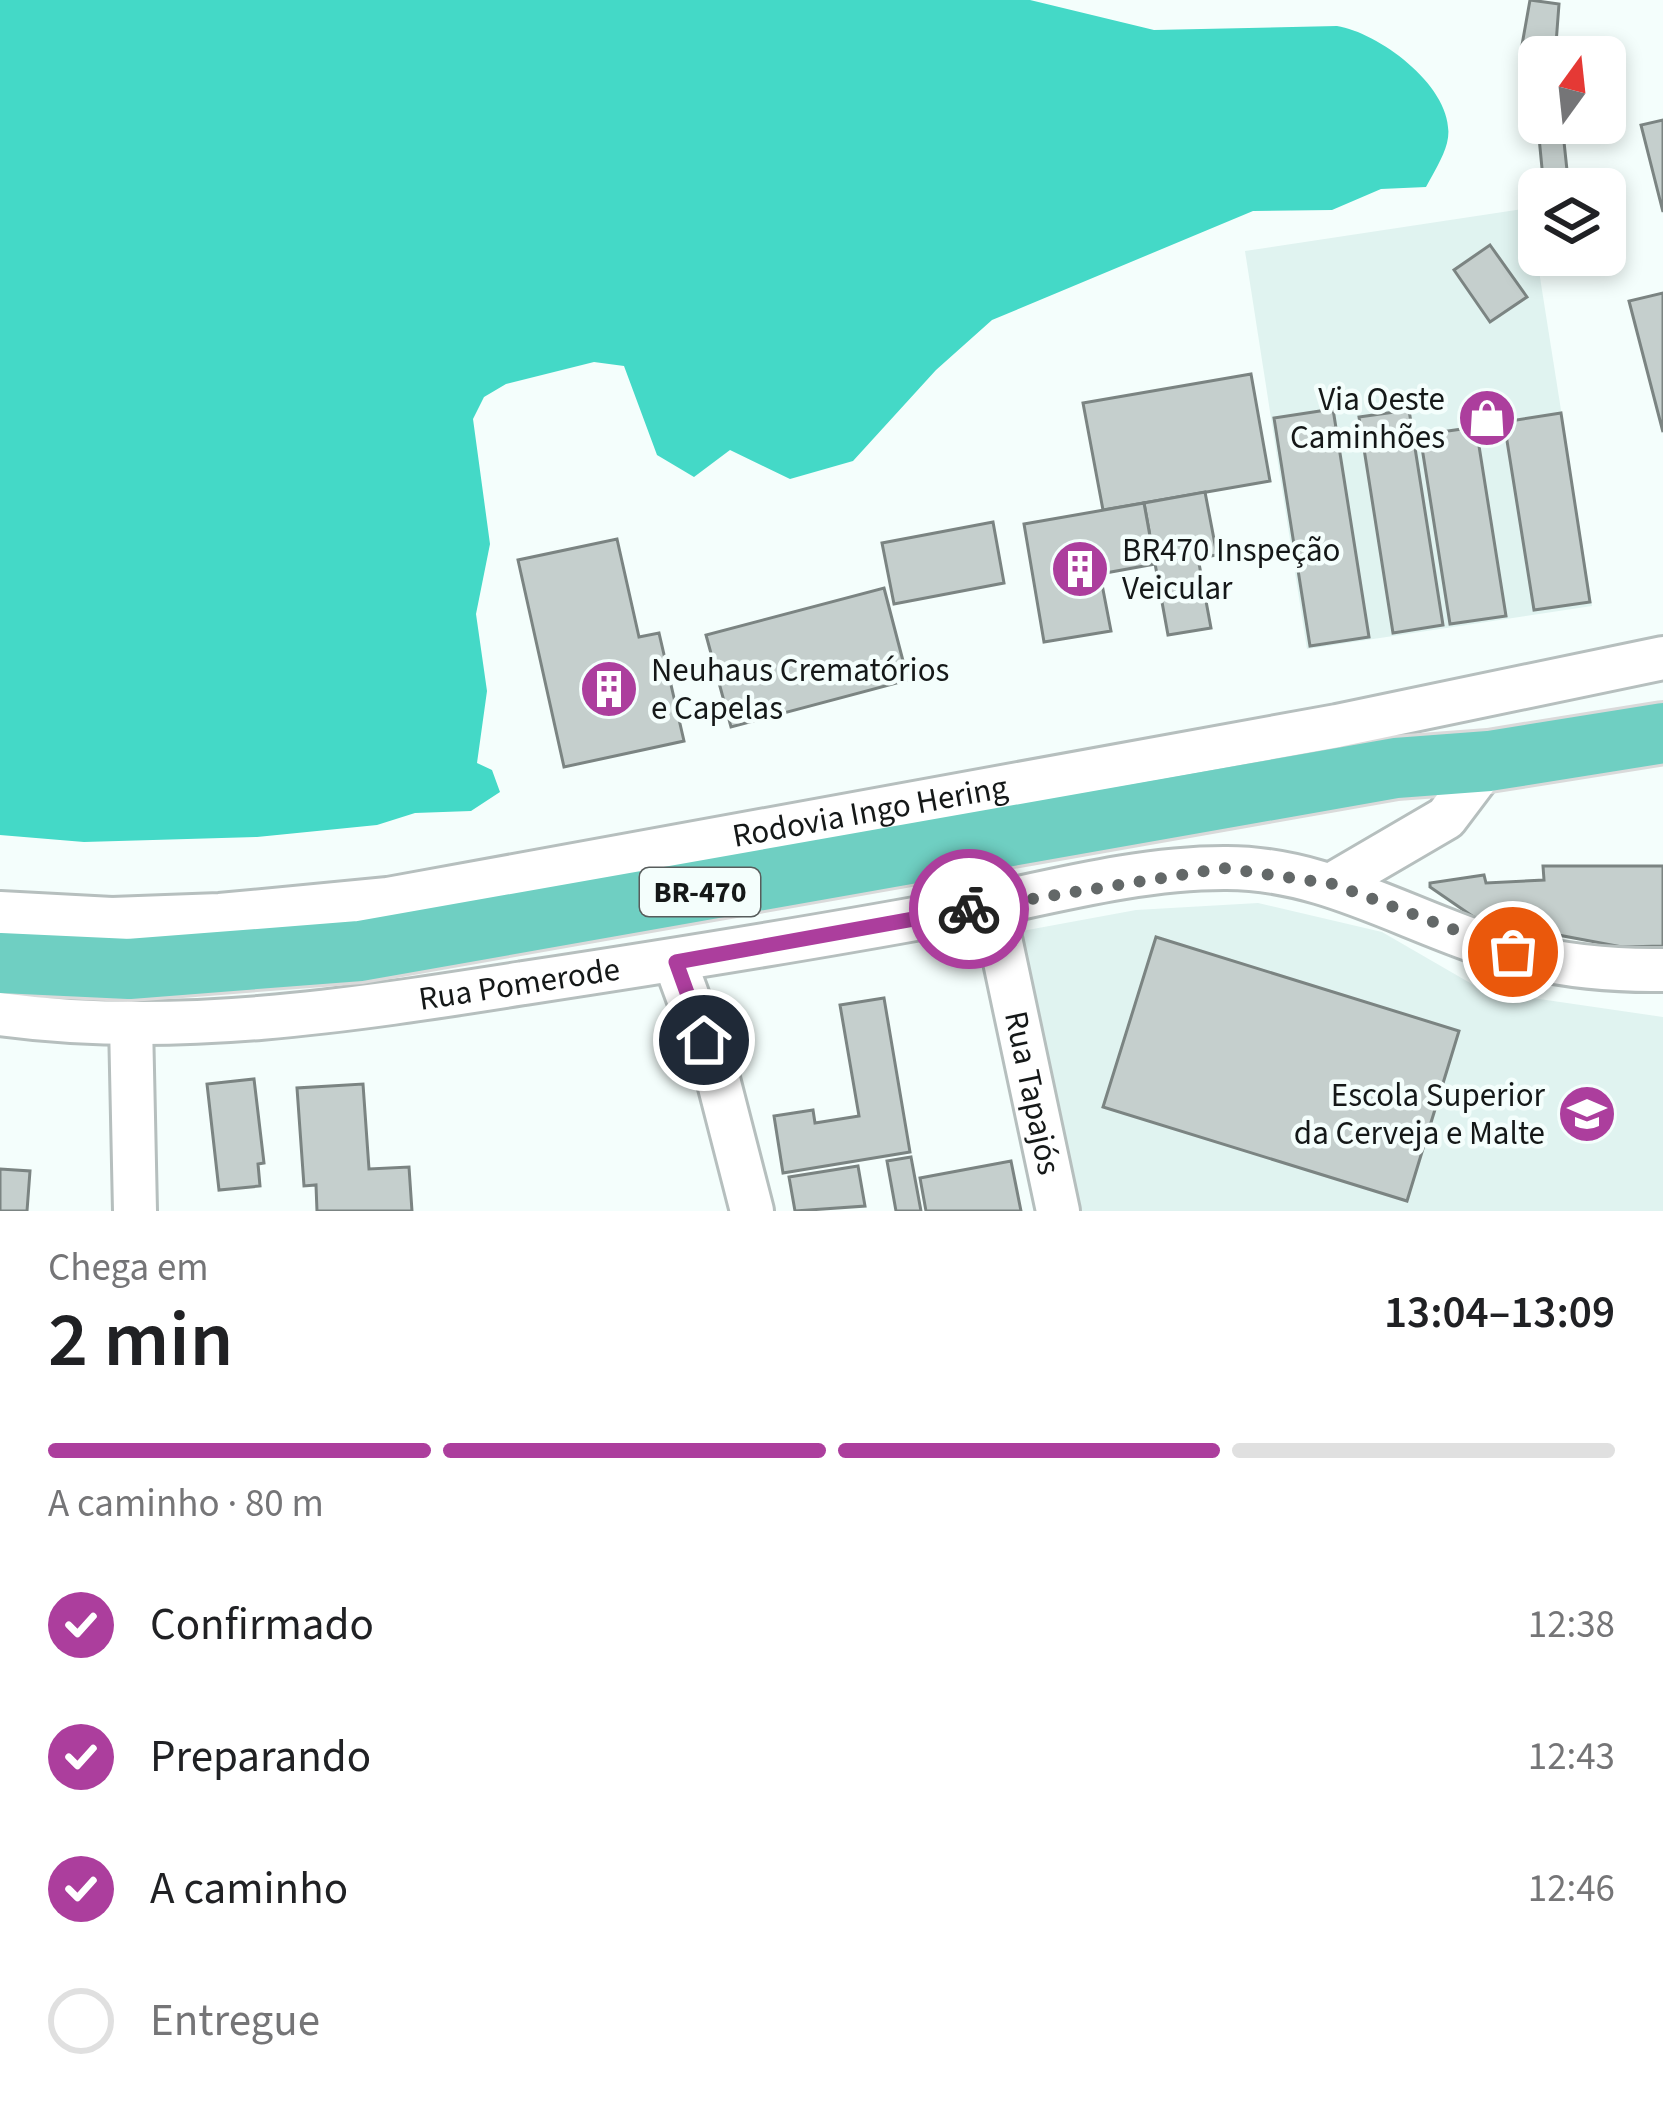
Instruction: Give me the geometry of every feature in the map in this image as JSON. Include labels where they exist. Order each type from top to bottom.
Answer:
[{"type":"highway","name":"Rodovia Ingo Hering","points":[[1396,769],[1484,739],[1663,695]]},
{"type":"highway","name":"Rodovia Ingo Hering","points":[[0,963],[129,969],[360,951],[1396,769],[1663,733]]},
{"type":"street","name":"Rodovia Ingo Hering","points":[[0,913],[112,919],[220,916],[388,899],[1337,726],[1663,658]]},
{"type":"street","points":[[1333,884],[1446,818],[1489,760]]},
{"type":"street","name":"Rua Pomerode","points":[[0,1014],[131,1023],[333,1013],[676,962],[1224,868],[1333,884],[1513,952],[1622,971],[1663,970]]},
{"type":"street","name":"Rua Tapajós","points":[[993,905],[1058,1211]]},
{"type":"street","points":[[676,962],[718,1079],[752,1211]]},
{"type":"street","points":[[131,1023],[136,1211]]},
{"type":"shaded area","points":[[1518,210],[1518,276],[1540,276],[1592,606],[1307,649],[1245,251]]},
{"type":"shaded area","points":[[1258,903],[1382,932],[1484,991],[1663,1017],[1663,1211],[1081,1211],[1022,931],[1136,910]]},
{"type":"green space","points":[[0,0],[1030,0],[1154,30],[1337,26],[1375,40],[1430,85],[1448,124],[1447,143],[1426,187],[1381,189],[1332,210],[1253,211],[992,320],[936,370],[853,461],[790,479],[730,450],[694,477],[657,455],[624,366],[594,362],[506,384],[484,397],[473,419],[490,544],[476,614],[487,691],[477,763],[492,770],[500,792],[471,811],[415,813],[377,825],[257,837],[84,842],[0,835]]},
{"type":"building","points":[[1530,0],[1559,4],[1557,36],[1524,36]]},
{"type":"building","points":[[1663,120],[1663,212],[1641,125]]},
{"type":"building","points":[[1540,144],[1564,144],[1567,168],[1542,168]]},
{"type":"building","points":[[1490,245],[1527,297],[1490,322],[1454,270]]},
{"type":"building","points":[[1663,293],[1663,432],[1629,301]]},
{"type":"building","points":[[1251,374],[1270,481],[1103,510],[1083,403]]},
{"type":"building","points":[[1333,409],[1369,637],[1310,646],[1274,418]]},
{"type":"building","points":[[1409,410],[1443,625],[1393,633],[1359,417]]},
{"type":"building","points":[[1561,413],[1590,602],[1534,610],[1504,422]]},
{"type":"building","points":[[1476,427],[1506,616],[1450,624],[1420,435]]},
{"type":"building","points":[[1205,492],[1217,555],[1198,558],[1211,628],[1168,635],[1144,503]]},
{"type":"building","name":"BR470 Inspeção Veicular","points":[[1144,503],[1155,564],[1100,574],[1111,631],[1044,642],[1024,524]]},
{"type":"building","points":[[993,522],[1004,583],[894,604],[882,543]]},
{"type":"building","name":"Neuhaus Crematórios e Capelas","points":[[617,539],[639,637],[659,633],[684,741],[564,767],[518,560]]},
{"type":"building","points":[[884,588],[908,680],[731,727],[706,635]]},
{"type":"building","points":[[1543,866],[1663,866],[1663,946],[1622,947],[1478,920],[1430,887],[1430,883],[1484,875],[1486,883],[1544,880]]},
{"type":"building","points":[[1156,937],[1459,1031],[1407,1201],[1103,1107]]},
{"type":"building","points":[[884,998],[910,1152],[783,1173],[774,1116],[813,1110],[815,1123],[859,1116],[840,1005]]},
{"type":"building","points":[[254,1079],[264,1163],[258,1164],[260,1186],[219,1190],[207,1084]]},
{"type":"building","points":[[363,1084],[369,1169],[409,1167],[412,1211],[317,1211],[316,1185],[304,1186],[297,1088]]},
{"type":"building","points":[[911,1157],[921,1211],[896,1211],[887,1161]]},
{"type":"building","points":[[1011,1161],[1021,1211],[926,1211],[920,1178]]},
{"type":"building","points":[[858,1166],[865,1206],[795,1211],[789,1177]]},
{"type":"building","points":[[0,1169],[30,1171],[27,1211],[0,1211]]},
{"type":"way so far","points":[[969,909],[1173,873],[1224,868],[1279,872],[1333,884],[1513,952]]},
{"type":"place","name":"Via Oeste Caminhões","points":[[1487,418]]},
{"type":"place","name":"BR470 Inspeção Veicular","points":[[1080,569]]},
{"type":"place","name":"Neuhaus Crematórios e Capelas","points":[[609,689]]},
{"type":"place","name":"Escola Superior da Cerveja e Malte","points":[[1587,1114]]},
{"type":"route","points":[[704,1040],[676,962],[969,909]]}]
